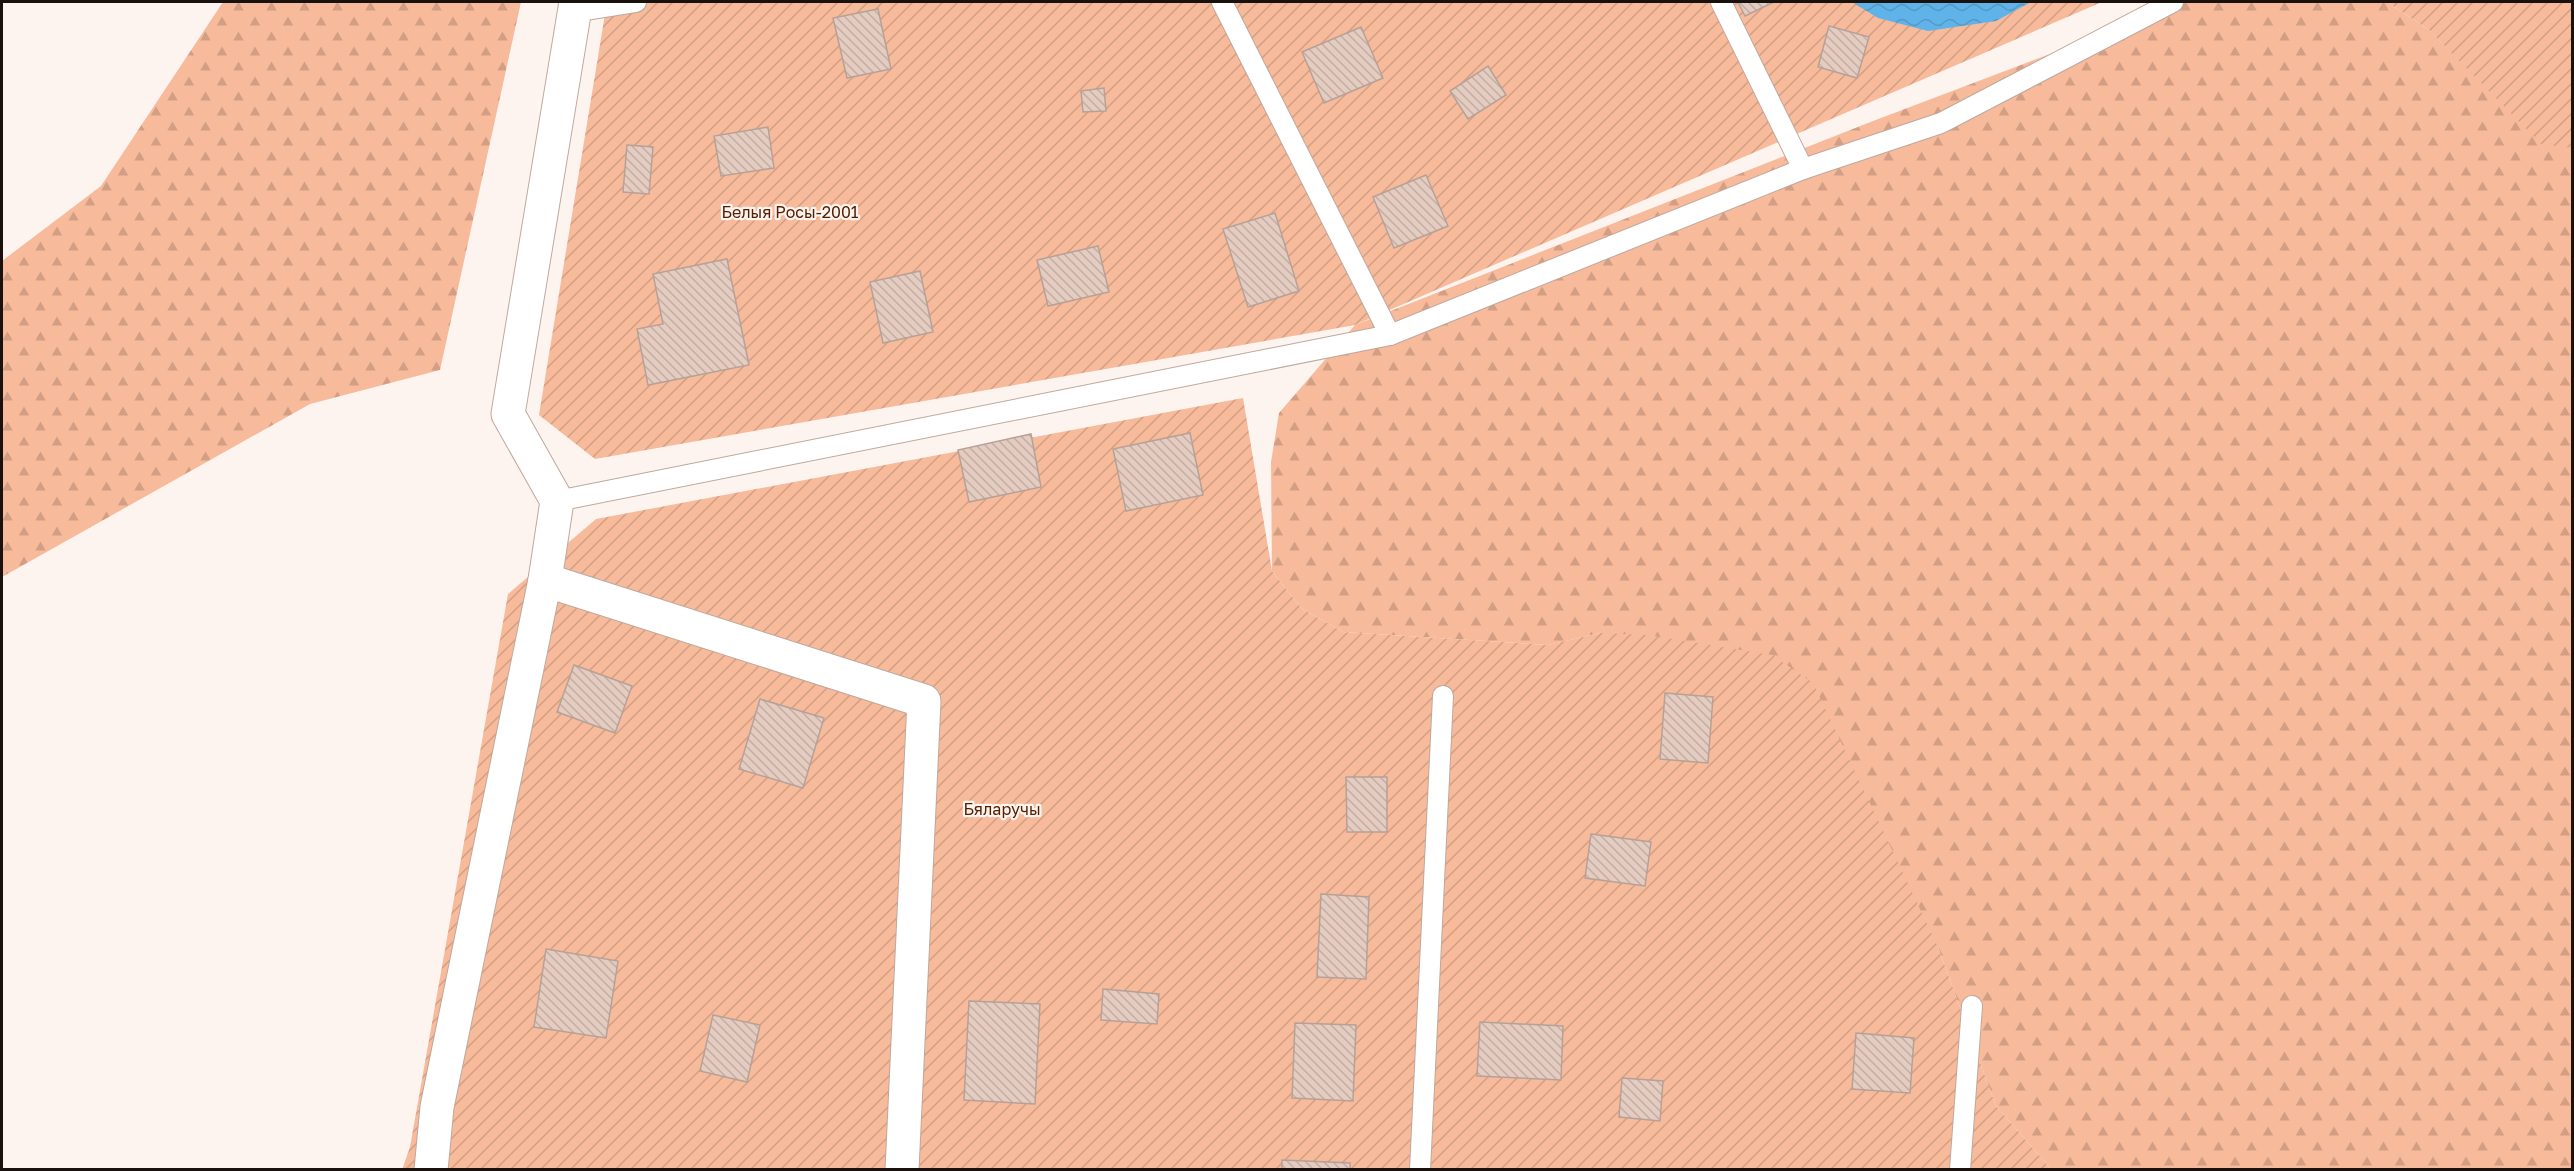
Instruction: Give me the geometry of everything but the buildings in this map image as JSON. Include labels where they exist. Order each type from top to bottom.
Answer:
[{"type":"street","points":[[431,1170],[437,1107],[545,580],[556,501],[508,414],[575,7]]},
{"type":"street","points":[[545,580],[924,700],[902,1170]]},
{"type":"lane","points":[[575,7],[636,2]]},
{"type":"lane","points":[[1222,2],[1390,335]]},
{"type":"lane","points":[[1721,2],[1803,169]]},
{"type":"lane","points":[[556,501],[1390,335],[1803,169],[1941,123],[2173,2]]},
{"type":"lane","points":[[1420,1170],[1443,696]]},
{"type":"lane","points":[[1960,1170],[1972,1006]]},
{"type":"green space","points":[[223,2],[521,2],[440,370],[310,404],[2,577],[2,261],[101,186]]},
{"type":"green space","name":"Белыя Росы-2001","points":[[607,2],[2102,2],[1355,325],[595,459],[539,415]]},
{"type":"green space","points":[[2187,2],[2387,2],[2429,30],[2501,101],[2572,137],[2572,1169],[2051,1169],[1996,1106],[1938,947],[1600,633],[1548,645],[1343,632],[1301,608],[1272,571],[1271,462],[1279,413],[1355,325],[1873,121]]},
{"type":"green space","points":[[2387,2],[2572,2],[2572,148],[2541,144],[2429,30]]},
{"type":"green space","name":"Бяларучы","points":[[1243,398],[1272,571],[1301,608],[1343,632],[1548,645],[1600,633],[1648,635],[1772,655],[1813,683],[1938,947],[1996,1106],[2051,1169],[402,1170],[410,1147],[508,594],[596,519]]},
{"type":"water","points":[[1852,2],[2031,2],[1996,21],[1928,31],[1878,18]]}]
